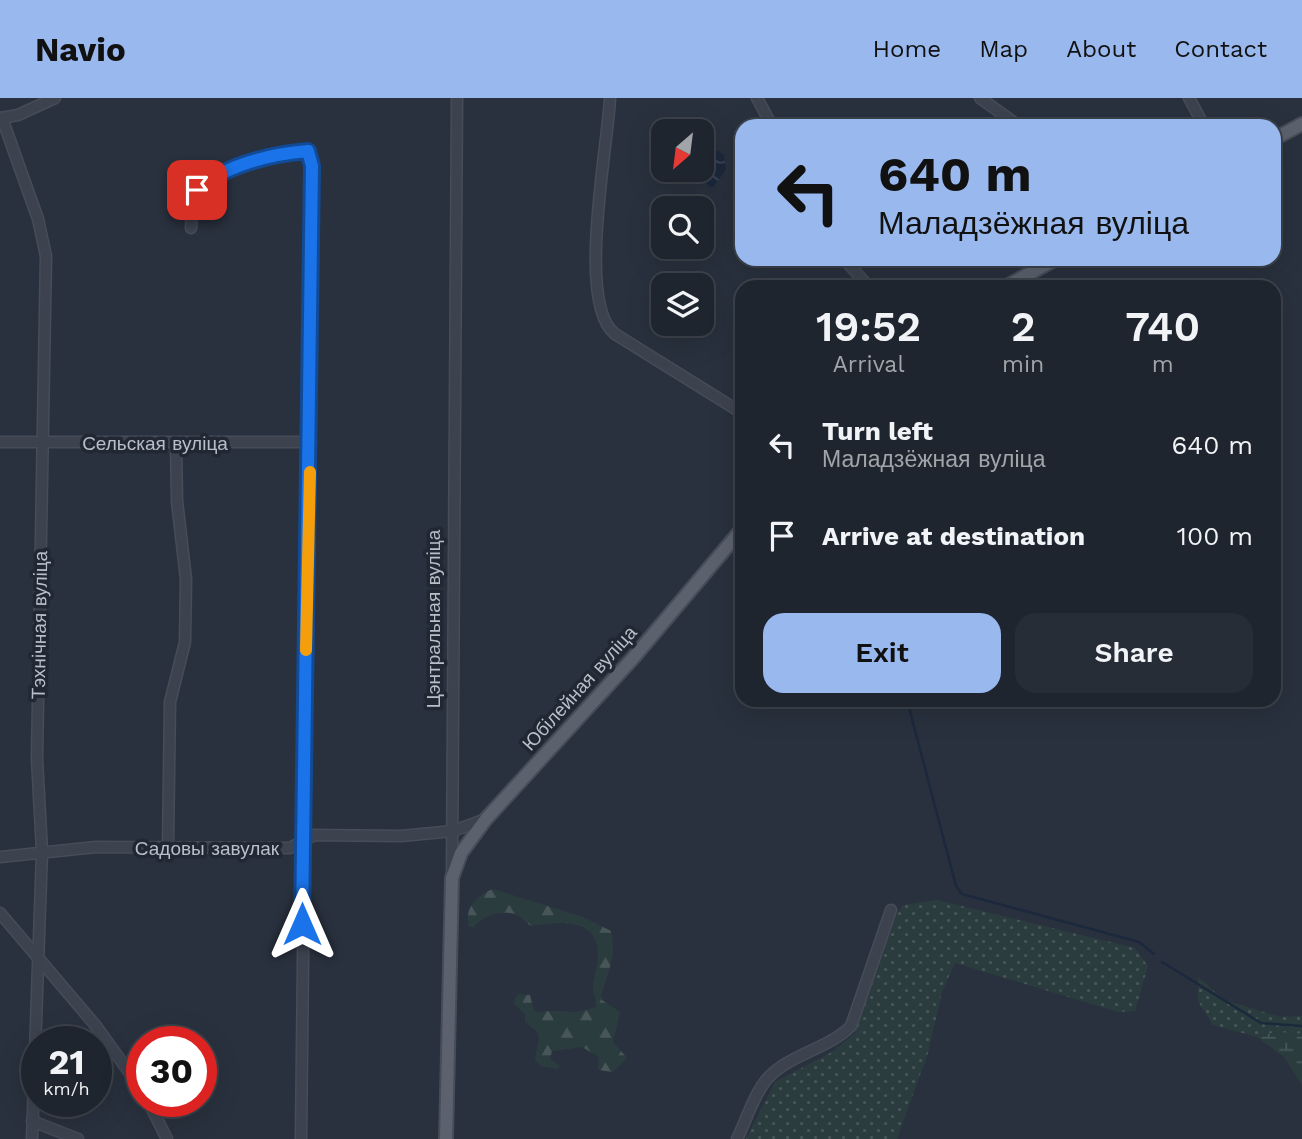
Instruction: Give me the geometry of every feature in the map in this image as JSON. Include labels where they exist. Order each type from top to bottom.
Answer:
[{"type":"main road","points":[[1281,135],[1302,124]]},
{"type":"main road","points":[[1018,280],[1044,266]]},
{"type":"main road","name":"Юбілейная вуліца","points":[[452,878],[461,853],[486,819],[634,657],[735,537]]},
{"type":"main road","name":"Цэнтральная вуліца","points":[[446,1139],[452,878]]},
{"type":"street","points":[[1,118],[18,115],[55,98]]},
{"type":"street","name":"Цэнтральная вуліца","points":[[452,878],[457,98]]},
{"type":"street","points":[[610,98],[595,231],[601,317],[615,334],[735,408]]},
{"type":"street","points":[[757,98],[768,119]]},
{"type":"street","points":[[980,98],[1009,119]]},
{"type":"street","points":[[1189,98],[1200,119]]},
{"type":"street","name":"Тэхнічная вуліца","points":[[1,118],[38,219],[46,256],[37,760],[42,851],[32,1139]]},
{"type":"street","points":[[191,228],[192,201],[197,190],[210,179],[238,166],[308,151],[312,166],[311,442],[302,843],[301,1139]]},
{"type":"street","points":[[850,266],[864,280]]},
{"type":"street","name":"Сельская вуліца","points":[[0,442],[311,442]]},
{"type":"street","points":[[168,846],[170,702],[185,642],[186,592],[177,501],[176,443]]},
{"type":"street","name":"Садовы завулак","points":[[0,857],[42,851],[168,846],[290,848],[314,835],[401,836],[453,831],[471,827],[486,819]]},
{"type":"street","points":[[737,1139],[766,1079],[784,1066],[837,1040],[851,1026],[891,910]]},
{"type":"street","points":[[0,913],[96,1026],[126,1068]]},
{"type":"street","points":[[156,1117],[167,1139]]},
{"type":"street","points":[[32,1121],[78,1139]]},
{"type":"green space","points":[[493,889],[583,917],[611,931],[612,956],[601,995],[602,1000],[620,1012],[613,1042],[627,1058],[613,1072],[598,1070],[599,1057],[582,1047],[552,1051],[550,1059],[560,1066],[557,1069],[541,1066],[535,1060],[538,1034],[525,1022],[525,1014],[513,1003],[518,994],[530,995],[536,1012],[577,1012],[596,1007],[593,986],[598,956],[596,940],[583,927],[563,923],[531,926],[512,913],[493,915],[474,927],[469,927],[468,914],[473,904],[481,895]]},
{"type":"green space","points":[[937,900],[1135,948],[1148,966],[1135,1011],[1118,1012],[955,963],[942,992],[928,1053],[897,1139],[746,1139],[775,1082],[832,1052],[855,1033],[897,914],[903,905]]},
{"type":"green space","points":[[1198,977],[1224,1000],[1280,1017],[1302,1016],[1302,1034],[1276,1032],[1257,1037],[1213,1025],[1198,1001]]},
{"type":"green space","points":[[1276,1032],[1302,1034],[1302,1085],[1284,1057],[1257,1037]]},
{"type":"water","points":[[714,152],[724,155],[726,170],[714,186],[709,187],[706,182],[714,182]]},
{"type":"waterway","points":[[909,707],[956,886],[962,894],[1139,942],[1154,954]]},
{"type":"waterway","points":[[1162,962],[1261,1023],[1302,1026]]},
{"type":"slow traffic","points":[[306,650],[310,472]]},
{"type":"route","points":[[197,190],[210,179],[238,166],[308,151],[312,166],[311,442],[302,924]]}]
